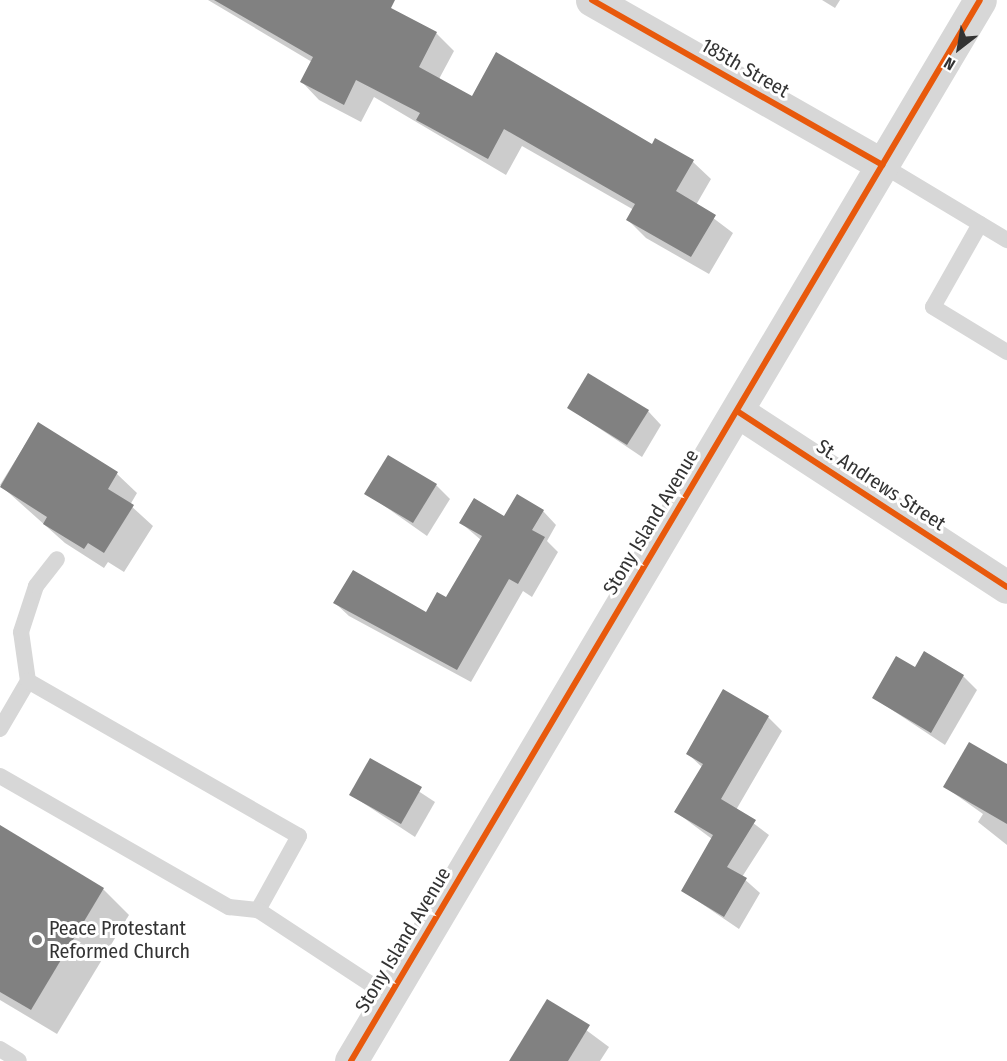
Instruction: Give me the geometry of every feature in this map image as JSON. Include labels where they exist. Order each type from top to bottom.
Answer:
[{"type":"street","name":"185th Street","points":[[592,0],[882,165]]},
{"type":"street","name":"Stony Island Avenue","points":[[351,1061],[980,0]]},
{"type":"street","name":"St. Andrews Street","points":[[736,411],[1007,587]]},
{"type":"lane","points":[[882,165],[1007,239]]},
{"type":"lane","points":[[980,224],[933,307],[1007,352]]},
{"type":"lane","points":[[0,729],[28,681],[21,632],[36,586],[57,559]]},
{"type":"lane","points":[[28,681],[298,836],[258,910]]},
{"type":"lane","points":[[0,776],[229,907],[258,910],[389,996]]},
{"type":"lane","points":[[0,1049],[19,1061]]},
{"type":"building","points":[[214,0],[395,0],[391,8],[437,32],[419,67],[472,96],[496,52],[652,144],[655,138],[694,160],[676,191],[716,215],[691,257],[626,220],[635,204],[504,129],[488,159],[416,120],[420,113],[356,80],[344,105],[300,82],[313,57]]},
{"type":"building","points":[[588,373],[649,410],[627,445],[567,408]]},
{"type":"building","points":[[38,422],[118,472],[108,489],[134,505],[104,553],[88,543],[84,549],[43,524],[47,517],[0,487]]},
{"type":"building","points":[[388,455],[437,484],[413,523],[364,494]]},
{"type":"building","points":[[517,494],[544,510],[532,530],[545,537],[518,584],[509,579],[457,670],[333,603],[353,570],[426,612],[437,592],[446,597],[482,536],[459,523],[474,498],[504,516]]},
{"type":"building","points":[[924,651],[964,675],[931,733],[872,698],[896,656],[915,667]]},
{"type":"building","points":[[723,689],[769,716],[721,799],[756,820],[727,867],[747,878],[724,917],[681,891],[713,835],[674,812],[703,764],[686,754]]},
{"type":"building","points":[[969,742],[1007,764],[1007,824],[943,787]]},
{"type":"building","points":[[370,758],[422,787],[401,824],[349,795]]},
{"type":"building","name":"Peace Protestant Reformed Church","points":[[0,825],[104,888],[31,1010],[0,992]]},
{"type":"building","points":[[547,999],[590,1025],[568,1061],[509,1061]]},
{"type":"cycle path","points":[[592,0],[882,165]]},
{"type":"cycle path","points":[[351,1061],[980,0]]},
{"type":"cycle path","points":[[737,411],[1007,587]]},
{"type":"place","name":"Peace Protestant Reformed Church","points":[[37,940]]}]
